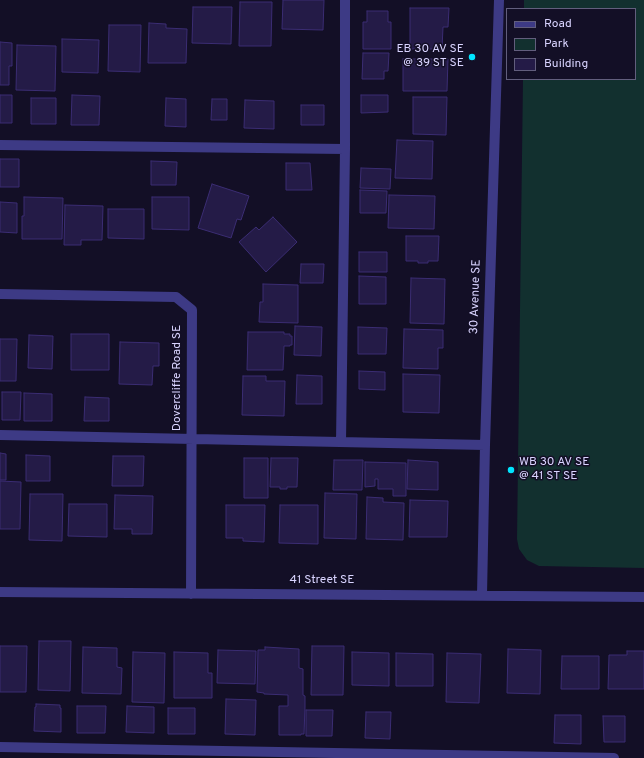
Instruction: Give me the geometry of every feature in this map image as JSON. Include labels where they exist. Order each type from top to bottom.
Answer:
[{"type":"street","points":[[341,442],[345,148],[345,0]]},
{"type":"street","name":"30 Avenue SE","points":[[482,595],[485,445],[499,0]]},
{"type":"street","points":[[0,145],[345,148]]},
{"type":"street","name":"Dovercliffe Road SE","points":[[0,294],[176,297],[192,310],[191,594]]},
{"type":"street","points":[[0,435],[485,445]]},
{"type":"street","name":"41 Street SE","points":[[0,592],[644,597]]},
{"type":"street","points":[[0,747],[614,758]]},
{"type":"green space","points":[[524,0],[644,0],[644,568],[539,566],[527,560],[519,549],[517,539],[523,80],[636,80],[636,8],[524,8]]},
{"type":"building","points":[[283,0],[324,0],[323,30],[282,29]]},
{"type":"building","points":[[240,2],[272,2],[271,46],[239,46]]},
{"type":"building","points":[[193,7],[232,7],[231,44],[192,43]]},
{"type":"building","points":[[410,8],[449,8],[448,27],[443,27],[442,49],[410,49]]},
{"type":"building","points":[[367,11],[388,11],[388,22],[391,22],[391,49],[363,49],[363,22],[367,22]]},
{"type":"building","points":[[149,23],[166,24],[166,28],[187,29],[186,63],[148,63]]},
{"type":"building","points":[[109,25],[141,25],[140,72],[108,71]]},
{"type":"building","points":[[62,39],[99,40],[98,73],[62,72]]},
{"type":"building","points":[[0,42],[12,43],[12,66],[9,66],[9,85],[0,85]]},
{"type":"building","points":[[17,45],[56,46],[55,91],[16,90]]},
{"type":"building","points":[[363,53],[389,53],[388,71],[384,71],[384,79],[362,79]]},
{"type":"building","points":[[403,59],[448,59],[447,91],[403,91]]},
{"type":"building","points":[[0,95],[12,95],[12,123],[0,123]]},
{"type":"building","points":[[72,95],[100,96],[99,125],[71,125]]},
{"type":"building","points":[[361,95],[388,95],[388,112],[361,113]]},
{"type":"building","points":[[413,97],[447,97],[446,135],[413,134]]},
{"type":"building","points":[[31,98],[56,98],[56,124],[31,124]]},
{"type":"building","points":[[166,98],[186,99],[186,127],[165,126]]},
{"type":"building","points":[[212,99],[227,99],[227,120],[211,120]]},
{"type":"building","points":[[245,100],[274,101],[274,129],[244,128]]},
{"type":"building","points":[[301,105],[324,105],[324,125],[301,125]]},
{"type":"building","points":[[397,140],[433,141],[432,179],[395,178]]},
{"type":"building","points":[[0,159],[19,159],[19,187],[0,187]]},
{"type":"building","points":[[151,161],[177,162],[176,185],[151,185]]},
{"type":"building","points":[[286,163],[310,163],[312,190],[286,190]]},
{"type":"building","points":[[361,168],[391,169],[390,189],[360,188]]},
{"type":"building","points":[[212,184],[249,196],[241,220],[237,219],[231,238],[198,228]]},
{"type":"building","points":[[360,190],[387,191],[386,213],[360,213]]},
{"type":"building","points":[[389,195],[435,196],[434,229],[388,228]]},
{"type":"building","points":[[24,197],[63,198],[62,239],[22,239]]},
{"type":"building","points":[[152,197],[189,197],[189,230],[152,229]]},
{"type":"building","points":[[0,202],[17,203],[17,233],[0,232]]},
{"type":"building","points":[[65,205],[103,206],[102,240],[81,240],[81,245],[64,245]]},
{"type":"building","points":[[108,209],[144,209],[144,239],[108,238]]},
{"type":"building","points":[[273,217],[297,242],[266,272],[239,242],[256,227],[259,230]]},
{"type":"building","points":[[406,236],[439,236],[438,261],[418,263],[418,261],[406,261]]},
{"type":"building","points":[[359,252],[387,252],[387,272],[359,272]]},
{"type":"building","points":[[301,264],[324,264],[323,283],[300,283]]},
{"type":"building","points":[[359,276],[386,277],[386,304],[359,304]]},
{"type":"building","points":[[411,278],[445,279],[444,324],[410,323]]},
{"type":"building","points":[[263,284],[298,285],[298,323],[259,322],[260,302],[263,302]]},
{"type":"building","points":[[295,326],[322,327],[321,356],[294,355]]},
{"type":"building","points":[[358,327],[387,328],[386,354],[358,354]]},
{"type":"building","points":[[404,329],[443,330],[443,348],[438,348],[438,369],[403,368]]},
{"type":"building","points":[[248,332],[284,332],[284,334],[290,334],[290,336],[292,336],[292,345],[284,346],[283,370],[247,370]]},
{"type":"building","points":[[71,334],[109,334],[109,370],[71,370]]},
{"type":"building","points":[[29,335],[53,336],[52,369],[28,368]]},
{"type":"building","points":[[0,339],[17,339],[16,381],[0,381]]},
{"type":"building","points":[[120,342],[159,343],[159,366],[153,366],[152,385],[119,384]]},
{"type":"building","points":[[359,371],[385,372],[385,390],[359,389]]},
{"type":"building","points":[[403,374],[440,375],[439,413],[403,412]]},
{"type":"building","points":[[297,375],[322,376],[322,404],[296,404]]},
{"type":"building","points":[[243,376],[266,376],[266,381],[285,381],[284,416],[242,415]]},
{"type":"building","points":[[2,392],[21,392],[20,420],[2,420]]},
{"type":"building","points":[[24,393],[52,394],[52,421],[24,421]]},
{"type":"building","points":[[85,397],[109,398],[109,421],[84,421]]},
{"type":"building","points":[[0,453],[6,454],[6,480],[0,480]]},
{"type":"building","points":[[26,455],[50,456],[50,481],[26,481]]},
{"type":"building","points":[[113,456],[144,456],[143,486],[112,486]]},
{"type":"building","points":[[244,458],[268,458],[268,498],[244,498]]},
{"type":"building","points":[[271,458],[298,458],[297,487],[280,489],[280,487],[270,487]]},
{"type":"building","points":[[334,460],[363,460],[362,490],[333,490]]},
{"type":"building","points":[[408,460],[438,462],[438,490],[407,489]]},
{"type":"building","points":[[365,462],[406,463],[406,496],[393,496],[393,489],[378,489],[378,479],[375,479],[375,486],[365,487]]},
{"type":"building","points":[[0,481],[21,482],[20,529],[0,529]]},
{"type":"building","points":[[325,493],[357,494],[356,539],[324,538]]},
{"type":"building","points":[[30,494],[63,494],[62,541],[29,540]]},
{"type":"building","points":[[115,495],[153,496],[152,534],[132,534],[132,529],[114,529]]},
{"type":"building","points":[[367,497],[383,498],[383,502],[404,503],[403,540],[366,539]]},
{"type":"building","points":[[410,500],[448,501],[447,537],[409,537]]},
{"type":"building","points":[[69,504],[107,504],[107,537],[68,536]]},
{"type":"building","points":[[226,505],[265,505],[264,542],[243,541],[243,538],[226,538]]},
{"type":"building","points":[[280,505],[318,505],[318,544],[279,543]]},
{"type":"building","points":[[39,641],[71,641],[70,691],[38,690]]},
{"type":"building","points":[[0,646],[27,646],[26,692],[0,692]]},
{"type":"building","points":[[312,646],[344,646],[343,695],[311,695]]},
{"type":"building","points":[[83,647],[117,648],[117,667],[122,668],[121,694],[82,693]]},
{"type":"building","points":[[265,647],[299,649],[299,668],[303,669],[303,695],[305,696],[304,734],[279,735],[279,706],[288,706],[288,695],[264,694],[257,692],[258,650],[265,650]]},
{"type":"building","points":[[508,649],[541,650],[540,694],[507,693]]},
{"type":"building","points":[[218,650],[256,651],[255,684],[217,683]]},
{"type":"building","points":[[627,651],[644,651],[644,689],[608,689],[609,655],[627,655]]},
{"type":"building","points":[[133,652],[165,653],[164,703],[132,702]]},
{"type":"building","points":[[174,652],[208,653],[208,673],[212,673],[212,698],[174,698]]},
{"type":"building","points":[[352,652],[389,653],[389,686],[352,685]]},
{"type":"building","points":[[396,653],[433,654],[433,686],[396,686]]},
{"type":"building","points":[[447,653],[481,654],[479,703],[446,702]]},
{"type":"building","points":[[562,656],[599,656],[599,689],[561,689]]},
{"type":"building","points":[[226,699],[256,700],[255,735],[225,734]]},
{"type":"building","points":[[36,704],[60,705],[61,732],[34,731]]},
{"type":"building","points":[[77,706],[106,706],[105,733],[77,733]]},
{"type":"building","points":[[127,706],[154,707],[154,733],[126,732]]},
{"type":"building","points":[[168,708],[195,708],[195,734],[168,734]]},
{"type":"building","points":[[306,710],[333,710],[332,736],[306,736]]},
{"type":"building","points":[[366,712],[391,712],[390,739],[365,738]]},
{"type":"building","points":[[555,715],[581,715],[581,744],[554,743]]},
{"type":"building","points":[[603,716],[625,716],[625,742],[604,742]]},
{"type":"place","name":"EB 30 AV SE @ 39 ST SE","points":[[472,57]]},
{"type":"place","name":"WB 30 AV SE @ 41 ST SE","points":[[511,470]]}]
